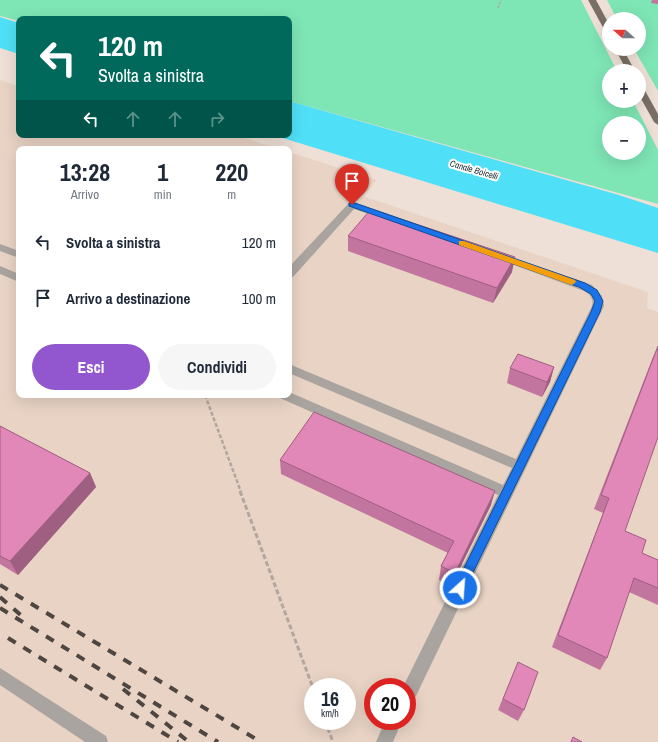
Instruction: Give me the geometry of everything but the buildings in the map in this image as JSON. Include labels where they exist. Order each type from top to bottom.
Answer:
[{"type":"main road","points":[[592,0],[602,18]]},
{"type":"main road","points":[[646,100],[658,122]]},
{"type":"lane","points":[[292,271],[352,205],[397,220]]},
{"type":"lane","points":[[0,247],[16,254]]},
{"type":"lane","points":[[416,678],[595,312],[599,301],[594,292],[588,288],[486,252]]},
{"type":"lane","points":[[0,270],[16,277]]},
{"type":"lane","points":[[292,369],[520,466]]},
{"type":"lane","points":[[291,398],[507,493]]},
{"type":"lane","points":[[0,676],[100,742]]},
{"type":"lane","points":[[384,742],[390,730]]},
{"type":"path","points":[[498,8],[501,0]]},
{"type":"path","points":[[206,398],[309,678]]},
{"type":"path","points":[[328,730],[333,742]]},
{"type":"shaded area","points":[[0,80],[16,85],[16,138],[245,138],[270,146],[16,146],[16,398],[292,398],[292,153],[377,180],[363,196],[648,292],[647,308],[658,312],[658,742],[0,742]]},
{"type":"green space","points":[[0,0],[581,0],[602,41],[602,56],[609,56],[613,64],[602,64],[602,108],[637,108],[641,116],[602,116],[602,160],[646,160],[646,126],[658,150],[658,204],[292,102],[292,16],[16,16],[16,20],[0,16]]},
{"type":"green space","points":[[607,0],[658,0],[658,91],[646,70],[646,64],[643,64],[638,56],[646,56],[646,12],[613,12]]},
{"type":"water","points":[[0,17],[16,22],[16,53],[0,48]]},
{"type":"water","name":"Canale Boicelli","points":[[292,102],[619,195],[658,208],[658,253],[283,138],[292,138]]},
{"type":"railway","points":[[0,585],[261,742]]},
{"type":"railway","points":[[0,597],[23,617]]},
{"type":"railway","points":[[0,608],[218,742]]},
{"type":"railway","points":[[8,638],[178,742]]},
{"type":"railway","points":[[123,689],[189,742]]},
{"type":"slow traffic","points":[[462,243],[572,282]]},
{"type":"route","points":[[352,205],[582,285],[594,292],[599,301],[598,306],[460,588]]}]
